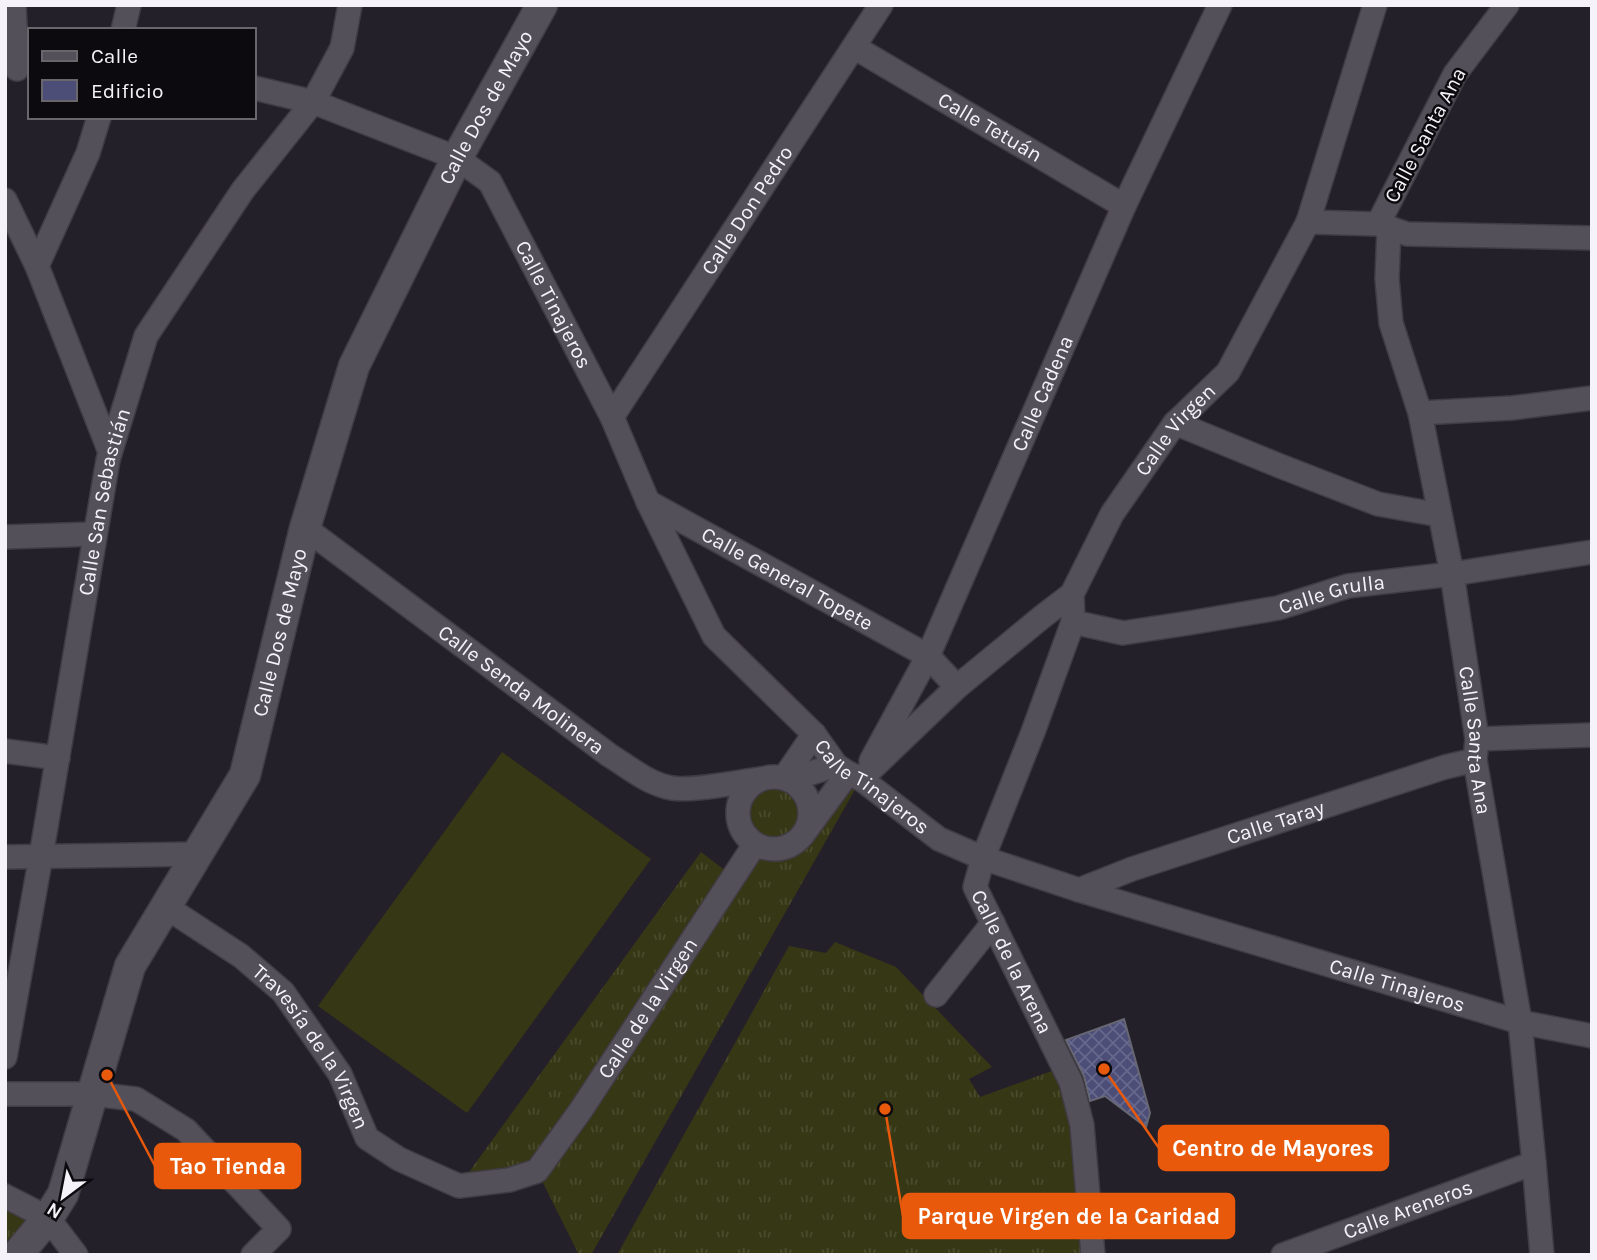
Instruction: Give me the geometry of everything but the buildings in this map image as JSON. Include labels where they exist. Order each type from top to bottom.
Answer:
[{"type":"street","points":[[14,5],[17,69]]},
{"type":"street","points":[[123,28],[129,5]]},
{"type":"street","name":"Calle San Sebastián","points":[[5,1057],[110,452],[146,336],[243,190],[313,102],[342,48],[350,5]]},
{"type":"street","name":"Calle Dos de Mayo","points":[[17,1255],[48,1219],[62,1194],[130,966],[245,775],[305,528],[354,366],[457,158],[542,5]]},
{"type":"street","name":"Calle Don Pedro","points":[[612,417],[881,5]]},
{"type":"street","name":"Calle Cadena","points":[[848,772],[928,656],[1124,206],[1220,5]]},
{"type":"street","name":"Calle Virgen","points":[[848,772],[1072,594],[1112,514],[1175,422],[1228,372],[1308,222],[1375,5]]},
{"type":"street","name":"Calle Santa Ana","points":[[1507,5],[1454,74],[1391,229],[1387,279],[1391,323],[1420,413],[1452,574],[1476,749],[1520,1022],[1542,1255]]},
{"type":"street","name":"Calle Tetuán","points":[[854,47],[1124,206]]},
{"type":"street","name":"Calle Tinajeros","points":[[256,88],[313,102],[457,158],[490,182],[612,417],[648,502],[714,636],[814,734],[848,772],[939,839],[983,858],[1079,890],[1520,1022],[1592,1036]]},
{"type":"street","points":[[37,266],[88,153],[98,119]]},
{"type":"street","points":[[5,200],[37,266],[110,452]]},
{"type":"street","points":[[1308,222],[1391,229],[1592,238]]},
{"type":"street","points":[[1420,413],[1512,408],[1592,398]]},
{"type":"street","points":[[1175,422],[1378,504],[1440,515]]},
{"type":"street","name":"Calle General Topete","points":[[648,502],[928,656],[957,687]]},
{"type":"street","name":"Calle Senda Molinera","points":[[305,528],[609,755],[655,783],[669,788],[687,788],[761,779]]},
{"type":"street","points":[[5,537],[95,534]]},
{"type":"street","name":"Calle Grulla","points":[[1073,622],[1123,633],[1278,608],[1348,586],[1452,574],[1592,552]]},
{"type":"street","name":"Calle de la Arena","points":[[1072,594],[1073,622],[983,858],[975,887],[1072,1082],[1082,1125],[1093,1255]]},
{"type":"street","points":[[786,779],[814,734]]},
{"type":"street","name":"Calle Taray","points":[[1079,890],[1145,865],[1445,768],[1476,749],[1592,735]]},
{"type":"street","points":[[5,751],[58,758]]},
{"type":"street","points":[[848,772],[797,841],[784,848],[770,849],[755,844],[742,830],[738,815],[739,802],[749,786],[761,779],[772,776],[786,779],[848,772]]},
{"type":"street","points":[[786,779],[800,788],[809,803],[811,812],[807,829]]},
{"type":"street","name":"Calle de la Virgen","points":[[537,1171],[581,1110],[755,844]]},
{"type":"street","points":[[5,857],[198,854]]},
{"type":"street","name":"Travesía de la Virgen","points":[[166,907],[241,956],[282,992],[340,1074],[367,1138],[399,1159],[459,1186],[509,1180],[537,1171]]},
{"type":"street","points":[[936,995],[993,923]]},
{"type":"street","points":[[5,1094],[92,1094],[136,1099],[186,1130],[279,1229],[253,1255]]},
{"type":"street","name":"Calle Areneros","points":[[1283,1255],[1534,1163]]},
{"type":"street","points":[[5,1196],[48,1219],[76,1255]]},
{"type":"green space","points":[[502,752],[651,859],[467,1113],[318,1006]]},
{"type":"green space","points":[[848,773],[861,779],[591,1255],[579,1255],[537,1171],[459,1186],[701,852],[734,877],[755,844],[770,849],[784,848],[797,841]]},
{"type":"green space","points":[[771,787],[790,795],[798,814],[790,833],[771,841],[752,833],[744,814],[752,795]]},
{"type":"green space","points":[[835,942],[896,967],[992,1067],[969,1079],[980,1097],[1057,1069],[1076,1121],[1084,1255],[617,1255],[789,946],[826,953]]},
{"type":"green space","points":[[5,1196],[48,1218],[5,1255]]},
{"type":"place","name":"Centro de Mayores","points":[[1104,1069]]},
{"type":"place","name":"Tao Tienda","points":[[107,1075]]},
{"type":"place","name":"Parque Virgen de la Caridad","points":[[885,1109]]}]
